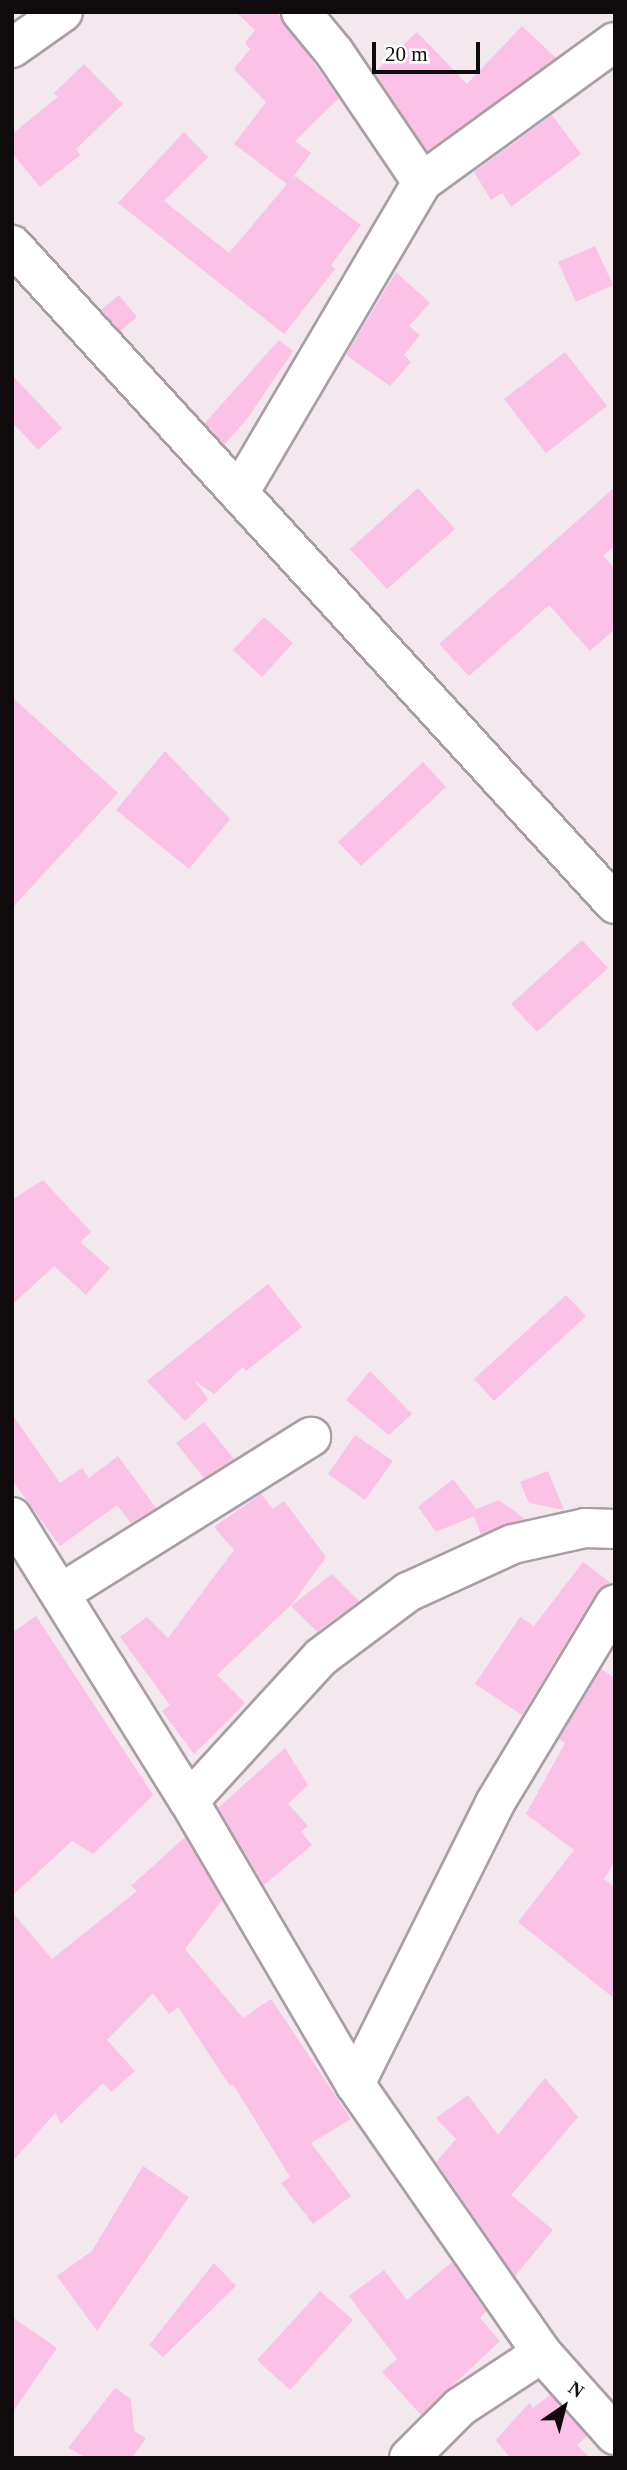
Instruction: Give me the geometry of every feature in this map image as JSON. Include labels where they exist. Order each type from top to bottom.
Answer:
[{"type":"street","points":[[12,48],[62,12]]},
{"type":"street","points":[[301,12],[334,52],[422,182]]},
{"type":"street","points":[[239,493],[422,182],[615,42]]},
{"type":"street","points":[[12,245],[615,904]]},
{"type":"street","points":[[61,1593],[311,1437]]},
{"type":"street","points":[[12,1517],[190,1801],[355,2084],[542,2353],[615,2435]]},
{"type":"street","points":[[190,1801],[266,1712],[321,1657],[408,1592],[513,1544],[585,1528],[615,1530]]},
{"type":"street","points":[[355,2084],[495,1803],[615,1604]]},
{"type":"street","points":[[409,2458],[460,2407],[542,2353]]},
{"type":"building","points":[[236,12],[277,12],[339,98],[295,141],[311,153],[291,180],[295,176],[361,225],[331,265],[335,269],[284,334],[118,203],[184,132],[208,157],[164,201],[229,253],[287,184],[234,144],[266,102],[234,69],[250,49],[245,43],[255,30]]},
{"type":"building","points":[[522,26],[556,58],[427,151],[374,73],[417,32],[467,84]]},
{"type":"building","points":[[84,64],[123,104],[76,149],[80,155],[40,187],[12,153],[12,134],[58,97],[54,93]]},
{"type":"building","points":[[552,115],[581,154],[511,207],[502,193],[491,200],[474,172]]},
{"type":"building","points":[[595,246],[613,285],[576,302],[558,262]]},
{"type":"building","points":[[396,272],[430,303],[409,326],[420,335],[404,355],[411,362],[390,386],[346,355]]},
{"type":"building","points":[[119,295],[137,317],[120,331],[101,310]]},
{"type":"building","points":[[279,340],[293,351],[247,419],[224,445],[205,423]]},
{"type":"building","points":[[565,352],[607,406],[546,453],[504,399]]},
{"type":"building","points":[[12,375],[62,428],[38,450],[12,422]]},
{"type":"building","points":[[615,487],[615,545],[603,556],[615,569],[615,629],[590,651],[549,605],[469,676],[439,644]]},
{"type":"building","points":[[418,488],[455,529],[387,589],[350,549]]},
{"type":"building","points":[[264,617],[293,643],[262,677],[233,650]]},
{"type":"building","points":[[12,697],[118,793],[12,908]]},
{"type":"building","points":[[165,751],[230,819],[189,869],[116,810]]},
{"type":"building","points":[[423,762],[446,787],[361,866],[338,842]]},
{"type":"building","points":[[582,940],[608,968],[537,1032],[511,1004]]},
{"type":"building","points":[[43,1180],[91,1232],[80,1242],[110,1268],[86,1295],[54,1266],[12,1305],[12,1200]]},
{"type":"building","points":[[268,1284],[302,1327],[246,1371],[243,1367],[214,1394],[195,1381],[208,1399],[185,1421],[147,1381]]},
{"type":"building","points":[[566,1295],[586,1316],[494,1401],[474,1379]]},
{"type":"building","points":[[370,1371],[412,1414],[389,1435],[346,1400]]},
{"type":"building","points":[[12,1414],[60,1483],[82,1468],[89,1478],[118,1456],[156,1508],[131,1523],[117,1505],[60,1546],[12,1480]]},
{"type":"building","points":[[204,1422],[234,1459],[204,1478],[176,1443]]},
{"type":"building","points":[[355,1435],[393,1461],[365,1500],[328,1474]]},
{"type":"building","points":[[548,1471],[564,1510],[529,1503],[520,1482]]},
{"type":"building","points":[[453,1479],[476,1509],[499,1500],[525,1519],[481,1535],[474,1516],[436,1532],[418,1507]]},
{"type":"building","points":[[261,1494],[273,1509],[284,1501],[326,1557],[293,1603],[217,1675],[245,1703],[194,1754],[162,1711],[170,1705],[120,1637],[147,1617],[168,1638],[234,1550],[214,1527]]},
{"type":"building","points":[[583,1562],[611,1583],[596,1593],[522,1715],[475,1684],[520,1617],[534,1626]]},
{"type":"building","points":[[332,1574],[359,1601],[317,1632],[291,1606]]},
{"type":"building","points":[[36,1616],[153,1795],[93,1854],[72,1841],[12,1896],[12,1633]]},
{"type":"building","points":[[601,1669],[615,1678],[615,1861],[604,1879],[615,1887],[615,1999],[518,1922],[574,1850],[526,1814],[565,1743],[559,1739]]},
{"type":"building","points":[[285,1748],[308,1785],[288,1804],[308,1826],[301,1832],[312,1845],[264,1885],[218,1808]]},
{"type":"building","points":[[185,1837],[222,1900],[185,1949],[243,2018],[271,1999],[351,2119],[311,2143],[351,2196],[313,2224],[281,2183],[290,2177],[233,2084],[230,2086],[178,2007],[169,2014],[153,1993],[107,2040],[135,2071],[111,2092],[103,2083],[61,2124],[55,2113],[12,2162],[12,1912],[52,1959],[137,1891],[131,1886]]},
{"type":"building","points":[[545,2078],[578,2117],[511,2195],[553,2230],[515,2276],[436,2162],[456,2139],[436,2118],[468,2095],[498,2135]]},
{"type":"building","points":[[143,2166],[189,2197],[97,2331],[57,2276],[92,2251]]},
{"type":"building","points":[[452,2262],[486,2311],[480,2318],[500,2341],[421,2415],[382,2372],[397,2359],[349,2296],[384,2270],[407,2300]]},
{"type":"building","points":[[214,2263],[236,2286],[163,2357],[149,2345]]},
{"type":"building","points":[[320,2291],[353,2320],[290,2390],[257,2360]]},
{"type":"building","points":[[12,2317],[57,2348],[12,2413]]},
{"type":"building","points":[[115,2388],[131,2399],[134,2431],[146,2438],[132,2458],[87,2458],[68,2448]]},
{"type":"building","points":[[550,2395],[587,2436],[577,2445],[590,2458],[510,2458],[496,2440],[529,2403],[533,2408]]}]
